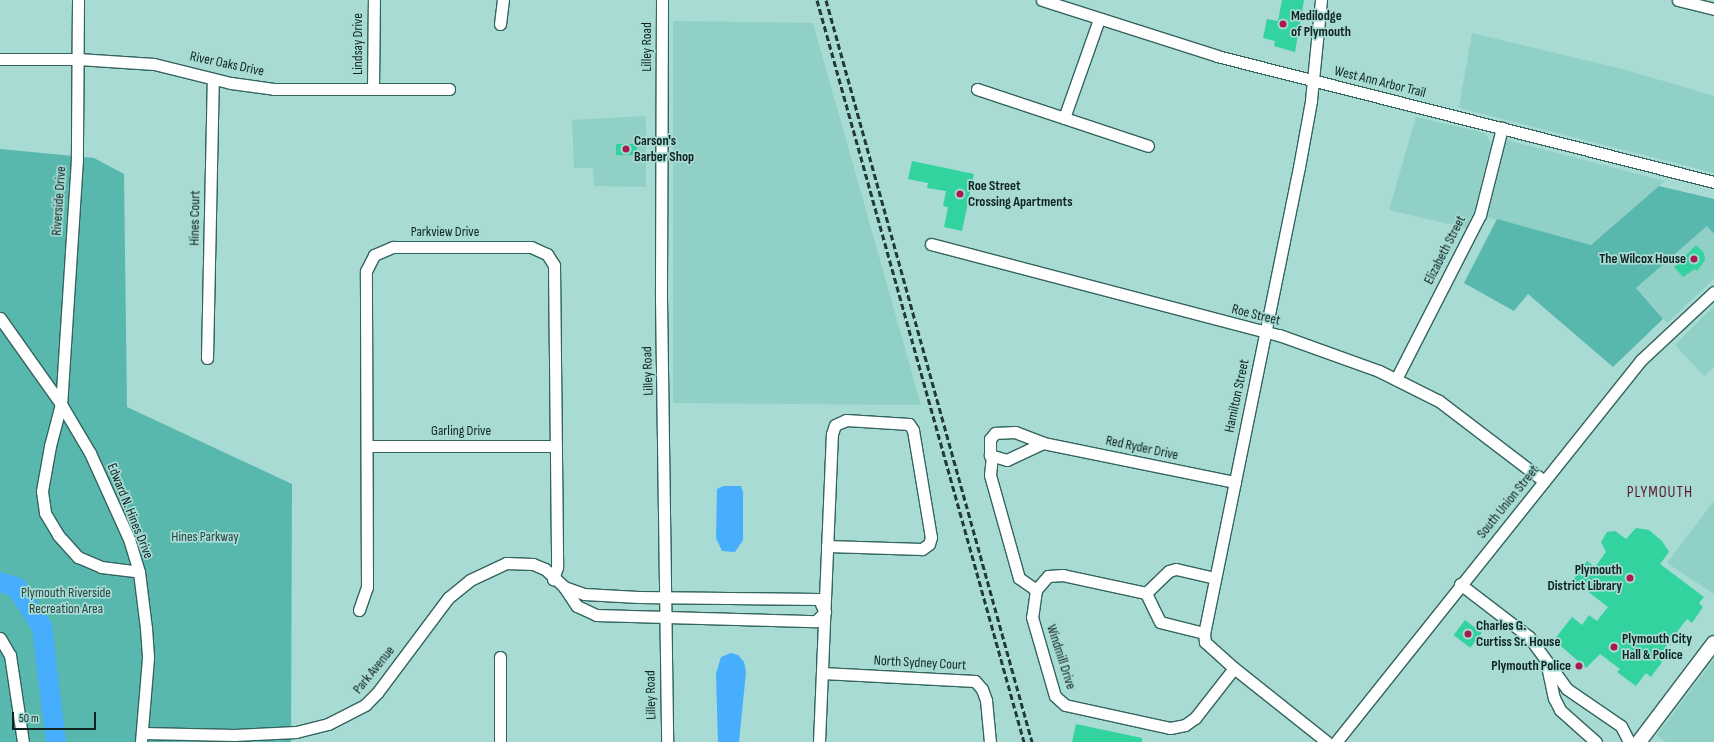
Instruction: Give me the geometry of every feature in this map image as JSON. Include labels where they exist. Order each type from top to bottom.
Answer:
[{"type":"main road","points":[[1639,742],[1714,643]]},
{"type":"street","name":"Riverside Drive","points":[[78,0],[77,159],[61,404],[44,472],[42,491],[46,513],[58,535],[78,557],[101,567],[139,572]]},
{"type":"street","name":"Lindsay Drive","points":[[373,89],[374,0]]},
{"type":"street","points":[[500,24],[503,0]]},
{"type":"street","name":"Lilley Road","points":[[662,0],[661,298],[667,742]]},
{"type":"street","name":"West Ann Arbor Trail","points":[[1042,0],[1099,19],[1312,80],[1714,182]]},
{"type":"street","name":"Hamilton Street","points":[[1204,633],[1299,167],[1312,80],[1321,0]]},
{"type":"street","points":[[1678,0],[1714,9]]},
{"type":"street","points":[[1064,118],[1099,19]]},
{"type":"street","name":"River Oaks Drive","points":[[0,59],[78,59],[154,64],[213,79],[274,89],[449,89]]},
{"type":"street","name":"Hines Court","points":[[207,358],[213,79]]},
{"type":"street","points":[[977,89],[1148,146]]},
{"type":"street","name":"Elizabeth Street","points":[[1396,379],[1480,216],[1502,128]]},
{"type":"street","name":"Roe Street","points":[[930,244],[1266,332],[1396,379],[1438,401],[1544,481]]},
{"type":"street","name":"Parkview Drive","points":[[359,610],[367,587],[366,271],[374,255],[393,247],[531,247],[547,254],[556,274],[557,567],[553,579]]},
{"type":"street","name":"South Union Street","points":[[1336,742],[1460,584],[1641,360],[1714,292]]},
{"type":"street","name":"Edward N. Hines Drive","points":[[0,318],[61,404],[90,453],[115,505],[139,572],[148,658],[142,738]]},
{"type":"street","points":[[818,742],[832,434],[835,425],[846,420],[909,424],[914,430],[931,537],[929,544],[922,549],[827,546]]},
{"type":"street","name":"Red Ryder Drive","points":[[992,456],[988,448],[995,433],[1015,432],[1043,443],[1235,482]]},
{"type":"street","points":[[1043,443],[1007,460],[992,456],[990,475],[1019,578],[1036,590],[1048,576],[1063,575],[1146,593]]},
{"type":"street","name":"Garling Drive","points":[[367,446],[556,446]]},
{"type":"street","name":"Park Avenue","points":[[142,738],[296,732],[328,724],[365,705],[431,618],[470,580],[506,563],[534,564],[564,587]]},
{"type":"street","points":[[1146,593],[1169,570],[1176,569],[1215,578]]},
{"type":"street","points":[[1460,584],[1529,637],[1568,689],[1621,726],[1630,742]]},
{"type":"street","points":[[564,587],[584,594],[819,599],[825,612]]},
{"type":"street","points":[[564,587],[577,606],[596,615],[816,621],[825,612]]},
{"type":"street","name":"Windmill Drive","points":[[1036,590],[1032,617],[1055,696],[1065,704],[1170,728],[1185,725],[1195,718],[1234,668]]},
{"type":"street","points":[[1146,593],[1160,622],[1204,633],[1205,642],[1234,668],[1327,742]]},
{"type":"street","points":[[0,638],[10,655],[22,742]]},
{"type":"street","points":[[500,657],[500,742]]},
{"type":"street","points":[[1546,661],[1554,698],[1560,710],[1596,742]]},
{"type":"street","name":"North Sydney Court","points":[[822,673],[975,681],[982,689],[986,700],[990,742]]},
{"type":"shaded area","points":[[673,21],[813,23],[921,405],[673,403]]},
{"type":"shaded area","points":[[1472,33],[1626,70],[1714,96],[1714,173],[1459,108]]},
{"type":"shaded area","points":[[646,116],[646,187],[594,186],[593,168],[574,168],[572,120]]},
{"type":"shaded area","points":[[1416,117],[1485,133],[1491,143],[1475,209],[1466,228],[1389,210]]},
{"type":"shaded area","points":[[1507,140],[1665,181],[1591,245],[1487,217]]},
{"type":"shaded area","points":[[1707,226],[1714,234],[1714,279],[1667,323],[1636,288]]},
{"type":"shaded area","points":[[1714,306],[1714,367],[1704,376],[1675,345]]},
{"type":"shaded area","points":[[723,486],[741,486],[743,492],[743,540],[735,552],[722,551],[716,538],[717,489]]},
{"type":"shaded area","points":[[1714,501],[1714,594],[1667,563]]},
{"type":"shaded area","points":[[731,653],[738,655],[744,662],[746,672],[739,742],[718,742],[716,674],[721,657]]},
{"type":"shaded area","points":[[1714,659],[1714,742],[1666,742],[1657,735]]},
{"type":"green space","name":"Hines Parkway","points":[[0,149],[94,158],[124,174],[127,407],[292,484],[291,742],[0,742]]},
{"type":"green space","points":[[1659,186],[1714,199],[1714,234],[1707,226],[1636,288],[1663,319],[1613,367],[1528,294],[1514,311],[1464,283],[1497,219],[1591,245]]},
{"type":"building","name":"Medilodge of Plymouth","points":[[1282,0],[1304,0],[1295,52],[1274,46],[1275,41],[1263,38],[1267,19],[1278,21]]},
{"type":"building","name":"Carson's Barber Shop","points":[[616,144],[637,144],[637,155],[616,155]]},
{"type":"building","name":"Roe Street Crossing Apartments","points":[[912,161],[974,174],[962,231],[944,227],[948,207],[943,206],[946,191],[927,188],[928,183],[908,179]]},
{"type":"building","name":"The Wilcox House","points":[[1696,245],[1704,253],[1705,260],[1697,271],[1695,269],[1683,277],[1674,267]]},
{"type":"building","points":[[1636,528],[1649,530],[1662,541],[1669,552],[1660,564],[1704,597],[1699,603],[1703,607],[1692,623],[1687,619],[1657,658],[1662,662],[1651,677],[1646,673],[1636,686],[1617,672],[1620,669],[1600,654],[1586,668],[1554,640],[1572,617],[1582,625],[1589,615],[1597,621],[1608,607],[1573,580],[1587,561],[1595,567],[1606,552],[1601,542],[1607,532],[1615,531],[1626,539]]},
{"type":"building","name":"Charles G. Curtiss Sr. House","points":[[1465,620],[1482,633],[1470,648],[1454,635]]},
{"type":"building","points":[[1076,724],[1142,738],[1142,742],[1072,742]]},
{"type":"waterway","points":[[0,582],[16,587],[42,627],[56,742]]},
{"type":"railway","points":[[817,0],[1024,742]]},
{"type":"railway","points":[[826,0],[1032,742]]},
{"type":"place","name":"Medilodge of Plymouth","points":[[1283,24]]},
{"type":"place","name":"Carson's Barber Shop","points":[[626,149]]},
{"type":"place","name":"Roe Street Crossing Apartments","points":[[960,194]]},
{"type":"place","name":"The Wilcox House","points":[[1694,259]]},
{"type":"place","name":"Plymouth District Library","points":[[1630,578]]},
{"type":"place","name":"Charles G. Curtiss Sr. House","points":[[1468,634]]},
{"type":"place","name":"Plymouth City Hall & Police","points":[[1614,647]]},
{"type":"place","name":"Plymouth Police","points":[[1579,666]]},
{"type":"district","name":"PLYMOUTH","points":[[1660,493]]},
{"type":"park label","name":"Plymouth Riverside Recreation Area","points":[[66,602]]}]
